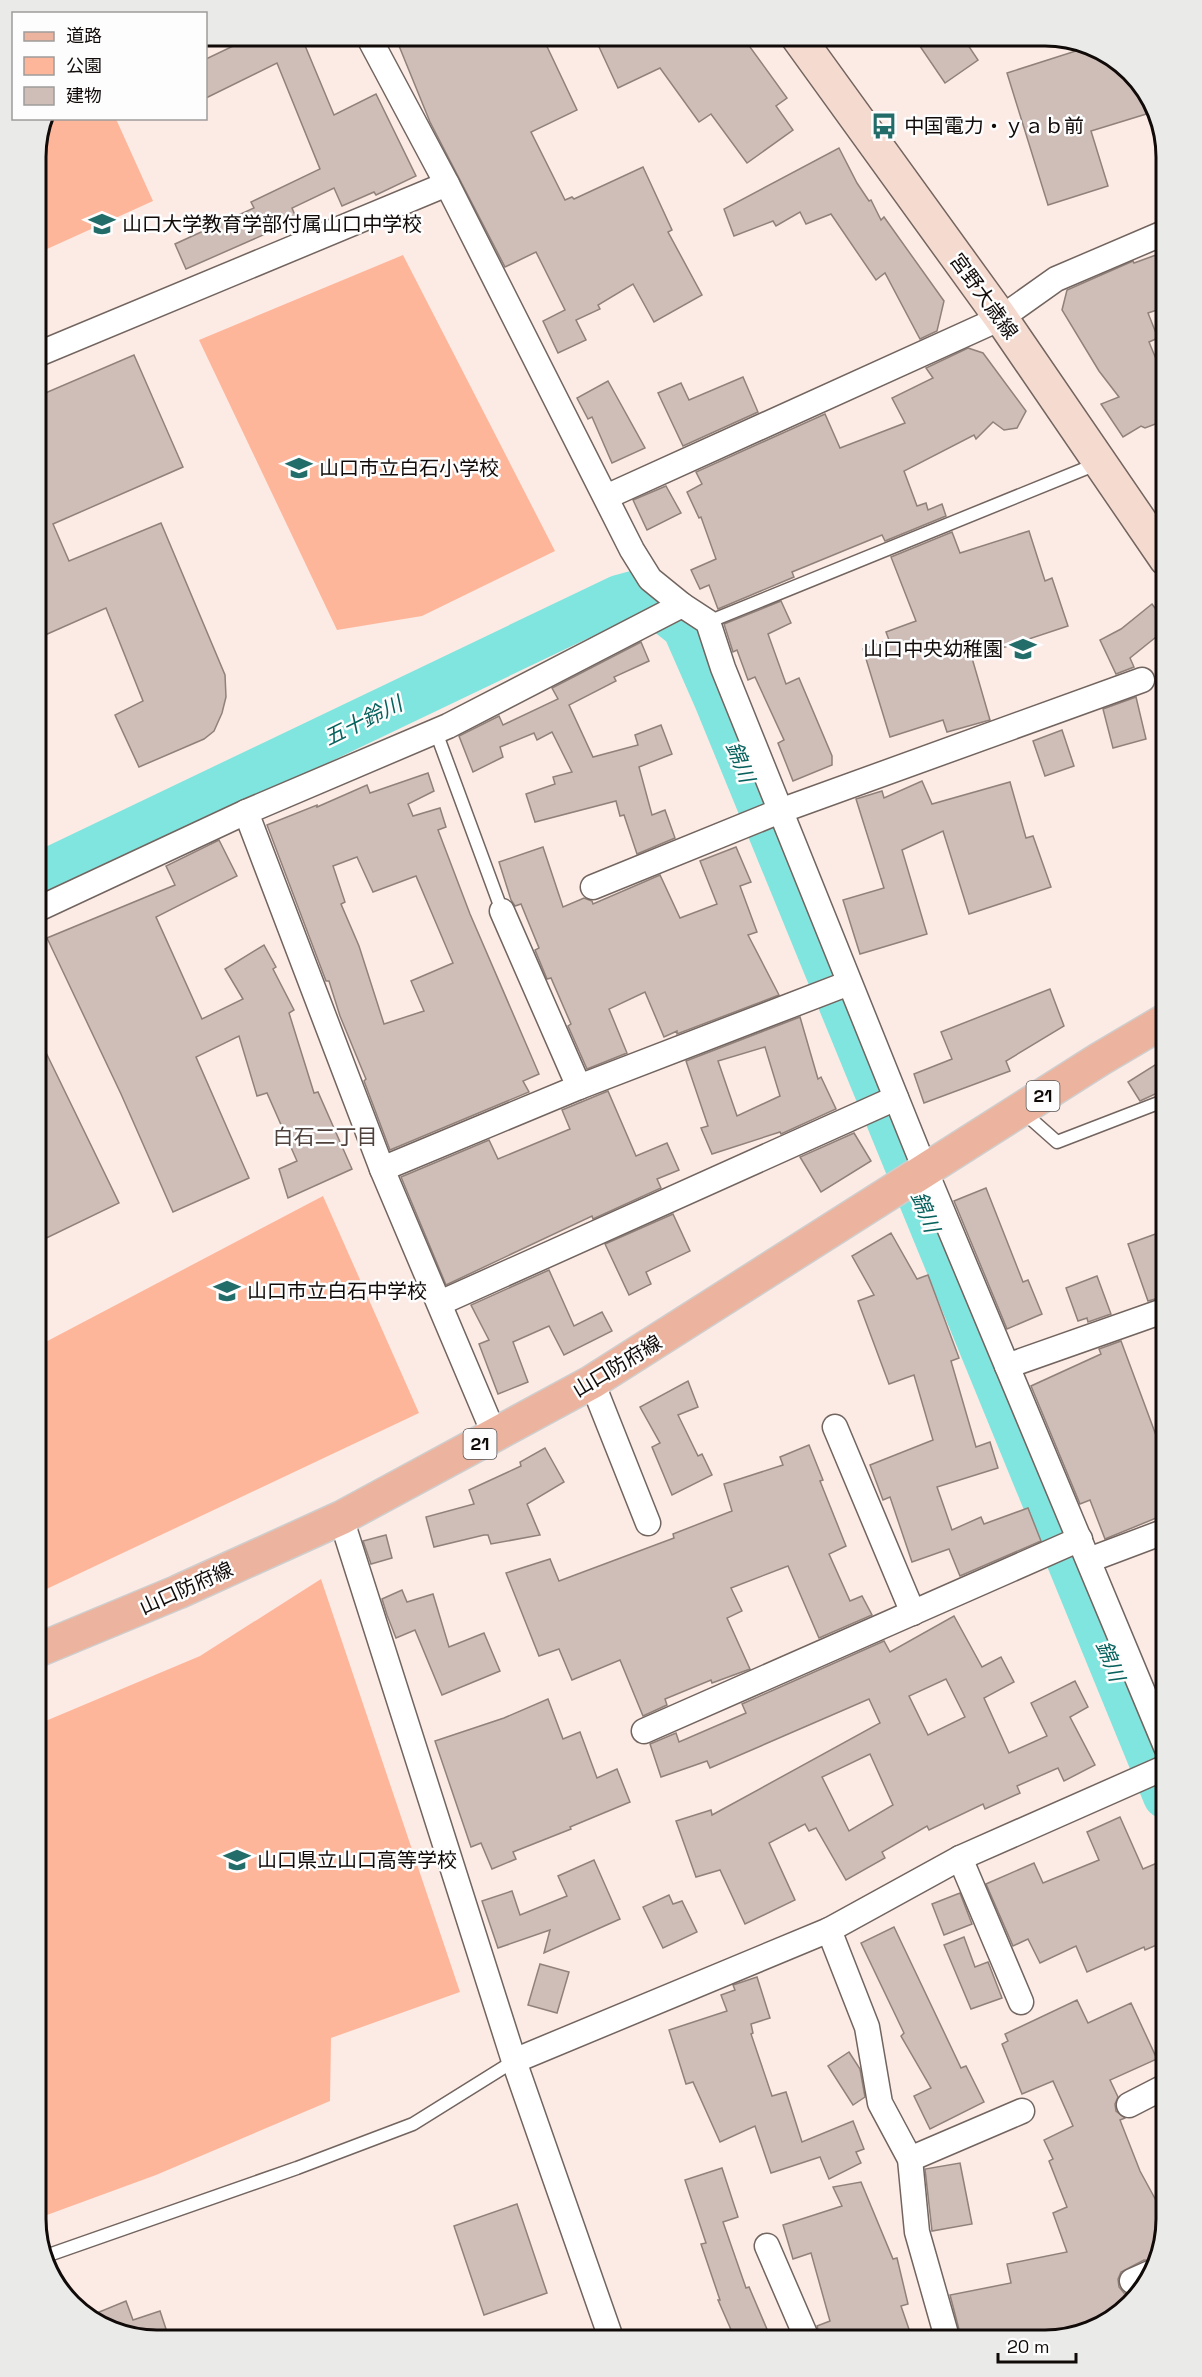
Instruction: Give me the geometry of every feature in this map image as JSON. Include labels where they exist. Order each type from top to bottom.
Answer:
[{"type":"main road","name":"宮野大歳線","points":[[805,47],[1001,318],[1156,544]]},
{"type":"main road","name":"山口防府線","points":[[46,1647],[178,1592],[341,1518],[592,1382],[1156,1026]]},
{"type":"street","points":[[373,46],[447,184],[632,550],[650,579],[681,605],[708,622],[723,668],[896,1098],[915,1179],[1007,1366],[1156,1722]]},
{"type":"street","points":[[47,350],[447,184]]},
{"type":"street","points":[[606,497],[1001,318],[1056,279],[1156,236]]},
{"type":"street","points":[[47,905],[246,812],[436,732],[681,605]]},
{"type":"street","points":[[593,887],[780,811],[1142,680]]},
{"type":"street","points":[[246,812],[382,1169],[495,1436]]},
{"type":"street","points":[[502,911],[579,1087]]},
{"type":"street","points":[[382,1169],[579,1087],[849,983]]},
{"type":"street","points":[[440,1303],[896,1098]]},
{"type":"street","points":[[1007,1366],[1156,1314]]},
{"type":"street","points":[[592,1382],[648,1523]]},
{"type":"street","points":[[835,1427],[912,1613]]},
{"type":"street","points":[[341,1518],[514,2061],[608,2330]]},
{"type":"street","points":[[644,1731],[912,1613],[1085,1550],[1156,1533]]},
{"type":"street","points":[[514,2061],[829,1930],[960,1858],[1156,1771]]},
{"type":"street","points":[[960,1858],[1021,2002]]},
{"type":"street","points":[[829,1930],[867,2027],[880,2103],[910,2159],[916,2232],[945,2330]]},
{"type":"street","points":[[1129,2105],[1156,2091]]},
{"type":"street","points":[[910,2159],[1022,2111]]},
{"type":"street","points":[[767,2246],[803,2330]]},
{"type":"lane","points":[[708,622],[1100,463]]},
{"type":"lane","points":[[436,732],[502,911]]},
{"type":"lane","points":[[1022,1110],[1057,1142],[1156,1104]]},
{"type":"lane","points":[[52,2254],[297,2168],[413,2124],[514,2061]]},
{"type":"green space","points":[[53,120],[116,120],[153,201],[47,249],[47,143]]},
{"type":"green space","points":[[403,255],[555,551],[422,616],[337,630],[199,340]]},
{"type":"green space","points":[[323,1196],[419,1413],[46,1589],[46,1342]]},
{"type":"green space","points":[[321,1579],[460,1992],[331,2038],[330,2101],[156,2175],[46,2215],[46,1721],[200,1656]]},
{"type":"building","points":[[233,46],[305,46],[334,115],[376,94],[416,176],[376,195],[374,192],[342,206],[334,188],[292,208],[297,220],[186,269],[175,244],[254,208],[251,202],[320,169],[277,63],[207,98],[207,59]]},
{"type":"building","points":[[399,46],[547,46],[577,110],[531,132],[565,200],[572,197],[574,199],[643,167],[672,230],[668,232],[702,295],[654,322],[633,284],[598,305],[600,309],[576,320],[586,340],[558,353],[543,321],[565,310],[536,252],[505,267],[430,122]]},
{"type":"building","points":[[599,46],[750,47],[787,98],[776,106],[793,130],[747,163],[711,114],[699,122],[660,68],[618,88]]},
{"type":"building","points":[[920,47],[969,47],[978,60],[945,83]]},
{"type":"building","points":[[1076,51],[1094,58],[1112,69],[1133,90],[1147,114],[1091,131],[1108,186],[1048,205],[1007,73]]},
{"type":"building","points":[[839,148],[857,183],[869,201],[871,200],[881,220],[884,217],[944,301],[937,331],[920,339],[885,273],[876,280],[831,214],[806,224],[800,212],[776,226],[773,221],[734,236],[724,209]]},
{"type":"building","points":[[1156,255],[1156,310],[1148,313],[1156,333],[1156,339],[1149,342],[1156,359],[1156,424],[1145,428],[1141,426],[1123,437],[1101,404],[1119,397],[1099,371],[1062,310],[1067,290],[1133,261],[1134,263]]},
{"type":"building","points":[[968,348],[983,353],[1026,411],[1017,428],[1004,430],[993,422],[976,439],[974,435],[904,471],[917,506],[926,503],[928,510],[942,504],[946,516],[885,541],[882,535],[792,572],[794,577],[718,609],[709,585],[700,589],[691,570],[716,559],[701,517],[699,518],[687,492],[702,484],[696,472],[825,414],[840,448],[905,423],[892,398],[933,378],[926,368]]},
{"type":"building","points":[[134,355],[183,467],[53,524],[69,561],[161,523],[225,675],[226,697],[214,731],[204,739],[139,767],[115,715],[143,701],[106,608],[47,634],[47,392]]},
{"type":"building","points":[[743,377],[758,412],[683,446],[658,393],[681,383],[689,400]]},
{"type":"building","points":[[608,381],[645,448],[612,463],[592,417],[588,419],[577,398]]},
{"type":"building","points":[[666,486],[681,513],[647,530],[633,500]]},
{"type":"building","points":[[1029,531],[1045,581],[1052,578],[1068,626],[972,658],[990,720],[947,732],[943,720],[890,737],[863,649],[889,640],[886,632],[916,621],[891,557],[952,532],[960,553]]},
{"type":"building","points":[[781,601],[791,623],[768,634],[786,684],[799,678],[832,756],[832,765],[793,781],[778,743],[784,740],[755,677],[748,680],[737,650],[733,652],[724,624]]},
{"type":"building","points":[[1152,604],[1156,609],[1156,637],[1130,658],[1134,667],[1116,674],[1100,640],[1121,629]]},
{"type":"building","points":[[641,642],[649,661],[614,677],[616,681],[569,705],[593,757],[638,745],[635,735],[661,725],[672,754],[639,767],[652,815],[665,810],[675,838],[637,854],[624,815],[620,816],[616,801],[535,822],[526,794],[555,784],[553,777],[572,772],[552,732],[537,740],[534,733],[500,747],[503,757],[473,772],[459,736],[499,716],[503,725],[558,699],[552,688]]},
{"type":"building","points":[[1136,697],[1146,739],[1113,748],[1103,709]]},
{"type":"building","points":[[1062,730],[1074,766],[1045,776],[1033,741]]},
{"type":"building","points":[[428,773],[434,791],[408,804],[413,816],[440,808],[446,827],[438,830],[470,914],[539,1074],[523,1081],[529,1092],[390,1150],[329,981],[326,981],[267,825],[317,805],[317,807],[367,785],[370,793]],"holes":[[[357,857],[373,892],[416,876],[453,963],[411,981],[424,1011],[384,1024],[359,946],[341,904],[345,902],[333,866]]]},
{"type":"building","points":[[922,781],[932,804],[1010,782],[1026,838],[1033,836],[1051,887],[969,914],[943,831],[902,850],[927,934],[860,954],[843,900],[884,888],[856,799],[882,791],[884,798]]},
{"type":"building","points":[[219,840],[237,876],[156,917],[202,1019],[243,999],[225,969],[264,945],[276,967],[273,969],[294,1010],[289,1013],[314,1093],[318,1092],[352,1169],[288,1198],[279,1169],[297,1161],[267,1093],[257,1096],[239,1036],[196,1057],[249,1178],[173,1212],[121,1094],[47,938],[175,885],[166,866]]},
{"type":"building","points":[[543,847],[563,907],[584,898],[592,901],[593,904],[660,875],[680,918],[717,904],[700,861],[736,847],[751,882],[740,886],[757,932],[748,935],[779,995],[664,1037],[645,992],[609,1009],[627,1053],[587,1069],[568,1026],[571,1024],[551,978],[547,979],[535,950],[539,948],[521,904],[515,906],[511,900],[499,862]]},
{"type":"building","points":[[1050,989],[1064,1026],[1006,1061],[1010,1071],[924,1103],[914,1074],[952,1059],[941,1032]]},
{"type":"building","points":[[800,1017],[818,1079],[821,1077],[836,1109],[781,1134],[780,1132],[712,1154],[701,1128],[708,1126],[686,1061]],"holes":[[[765,1047],[780,1096],[737,1116],[718,1061]]]},
{"type":"building","points":[[47,1054],[119,1203],[46,1238]]},
{"type":"building","points":[[1156,1064],[1156,1094],[1140,1101],[1128,1082]]},
{"type":"building","points":[[608,1091],[636,1156],[667,1143],[679,1170],[657,1179],[661,1188],[593,1219],[592,1216],[446,1285],[401,1177],[489,1140],[498,1159],[570,1129],[562,1110]]},
{"type":"building","points":[[854,1133],[871,1161],[821,1192],[800,1157]]},
{"type":"building","points":[[986,1188],[1023,1282],[1028,1280],[1042,1314],[1007,1329],[954,1201]]},
{"type":"building","points":[[673,1214],[690,1251],[646,1272],[651,1284],[629,1295],[605,1244]]},
{"type":"building","points":[[891,1233],[917,1279],[928,1275],[959,1358],[951,1361],[976,1447],[990,1442],[998,1468],[937,1487],[952,1530],[981,1517],[984,1524],[1028,1508],[1041,1541],[960,1576],[949,1549],[912,1562],[890,1497],[883,1500],[870,1465],[933,1440],[914,1375],[889,1384],[858,1301],[874,1295],[852,1256]]},
{"type":"building","points":[[1156,1234],[1156,1299],[1148,1301],[1128,1244]]},
{"type":"building","points":[[549,1270],[574,1326],[602,1312],[612,1331],[564,1355],[549,1326],[513,1342],[528,1382],[498,1394],[479,1344],[489,1340],[471,1305]]},
{"type":"building","points":[[1097,1276],[1111,1314],[1088,1322],[1087,1318],[1078,1321],[1066,1288]]},
{"type":"building","points":[[1121,1341],[1156,1435],[1156,1518],[1105,1539],[1090,1500],[1080,1504],[1031,1386],[1101,1354],[1099,1349]]},
{"type":"building","points":[[688,1381],[698,1407],[678,1415],[698,1456],[702,1454],[712,1475],[672,1495],[652,1447],[660,1443],[640,1407]]},
{"type":"building","points":[[809,1445],[823,1480],[820,1481],[846,1546],[829,1554],[850,1601],[862,1596],[872,1615],[819,1638],[788,1566],[731,1588],[742,1611],[727,1618],[750,1669],[712,1683],[711,1680],[665,1699],[667,1705],[643,1716],[620,1660],[572,1680],[559,1649],[539,1656],[506,1573],[550,1559],[559,1581],[674,1538],[673,1534],[732,1511],[724,1484],[783,1465],[780,1457]]},
{"type":"building","points":[[545,1448],[564,1482],[527,1504],[540,1535],[491,1544],[488,1535],[484,1535],[434,1547],[426,1517],[474,1504],[469,1490],[521,1466],[520,1462]]},
{"type":"building","points":[[386,1535],[392,1558],[371,1564],[363,1541]]},
{"type":"building","points":[[402,1590],[407,1602],[433,1594],[449,1647],[484,1633],[500,1671],[442,1695],[415,1630],[396,1638],[387,1615],[382,1599]]},
{"type":"building","points":[[954,1616],[982,1667],[1001,1657],[1014,1682],[984,1698],[1009,1753],[1047,1736],[1031,1703],[1075,1681],[1088,1707],[1070,1717],[1095,1765],[1064,1781],[1058,1768],[1017,1786],[1020,1793],[985,1809],[983,1804],[929,1830],[927,1826],[882,1852],[885,1858],[846,1880],[816,1828],[809,1831],[805,1824],[769,1843],[795,1900],[745,1924],[720,1870],[696,1877],[676,1821],[711,1810],[712,1815],[880,1723],[869,1699],[710,1768],[707,1761],[661,1777],[650,1744],[676,1733],[679,1742],[746,1713],[742,1704],[884,1641],[890,1652]],"holes":[[[946,1679],[965,1717],[928,1735],[909,1696]],[[870,1754],[893,1805],[849,1831],[822,1777]]]},
{"type":"building","points":[[548,1699],[563,1739],[580,1732],[597,1778],[617,1769],[630,1802],[513,1852],[516,1859],[492,1869],[481,1843],[471,1847],[435,1741],[504,1718]]},
{"type":"building","points":[[1120,1817],[1143,1869],[1156,1863],[1156,1945],[1145,1950],[1144,1947],[1087,1972],[1076,1946],[1040,1963],[1028,1939],[1013,1946],[986,1884],[1034,1863],[1043,1883],[1099,1860],[1087,1832]]},
{"type":"building","points":[[594,1860],[620,1919],[544,1953],[550,1930],[498,1948],[482,1901],[512,1891],[520,1915],[567,1896],[558,1876]]},
{"type":"building","points":[[960,1893],[972,1924],[944,1935],[932,1904]]},
{"type":"building","points":[[669,1895],[673,1904],[682,1901],[697,1932],[663,1948],[643,1907]]},
{"type":"building","points":[[894,1927],[961,2068],[966,2066],[984,2102],[930,2129],[914,2096],[931,2088],[901,2036],[904,2033],[861,1943]]},
{"type":"building","points":[[964,1937],[975,1967],[988,1962],[1002,1998],[971,2009],[944,1945]]},
{"type":"building","points":[[540,1964],[569,1972],[557,2013],[528,2005]]},
{"type":"building","points":[[757,1977],[770,2018],[751,2024],[753,2033],[751,2034],[772,2096],[786,2092],[802,2142],[853,2121],[864,2149],[856,2152],[861,2163],[829,2179],[820,2157],[771,2173],[755,2126],[720,2142],[693,2082],[686,2084],[669,2030],[727,2011],[721,1995],[735,1990],[733,1985]]},
{"type":"building","points":[[1077,2000],[1088,2023],[1131,2003],[1156,2057],[1156,2059],[1110,2080],[1118,2097],[1115,2104],[1116,2111],[1125,2118],[1120,2120],[1140,2171],[1156,2200],[1155,2234],[1152,2248],[1148,2260],[1121,2272],[1118,2279],[1119,2287],[1124,2293],[1128,2293],[1100,2316],[1080,2325],[1052,2330],[959,2330],[950,2295],[1011,2283],[1007,2264],[1067,2252],[1053,2213],[1067,2207],[1049,2161],[1053,2159],[1044,2140],[1073,2126],[1053,2081],[1022,2094],[1002,2044],[1008,2041],[1005,2034]]},
{"type":"building","points":[[849,2052],[860,2069],[865,2097],[853,2105],[828,2066]]},
{"type":"building","points":[[960,2163],[972,2224],[932,2231],[925,2169]]},
{"type":"building","points":[[722,2168],[738,2217],[723,2222],[746,2288],[749,2287],[767,2330],[731,2330],[718,2300],[720,2300],[701,2244],[706,2243],[685,2180]]},
{"type":"building","points":[[861,2182],[893,2259],[897,2258],[908,2304],[901,2306],[909,2330],[818,2330],[817,2326],[830,2321],[811,2253],[793,2259],[783,2225],[842,2206],[833,2187]]},
{"type":"building","points":[[517,2204],[547,2293],[484,2315],[454,2226]]},
{"type":"building","points":[[126,2301],[133,2320],[160,2311],[166,2330],[150,2330],[122,2325],[97,2313]]},
{"type":"waterway","name":"錦川","points":[[47,872],[619,598],[641,592],[685,627],[717,700],[1156,1772]]},
{"type":"place","name":"中国電力・ｙａｂ前","points":[[884,126]]},
{"type":"place","name":"山口大学教育学部付属山口中学校","points":[[102,224]]},
{"type":"place","name":"山口市立白石小学校","points":[[299,468]]},
{"type":"place","name":"山口中央幼稚園","points":[[1023,649]]},
{"type":"place","name":"山口市立白石中学校","points":[[227,1291]]},
{"type":"place","name":"山口県立山口高等学校","points":[[237,1860]]},
{"type":"district","name":"白石二丁目","points":[[325,1137]]},
{"type":"water label","name":"五十鈴川","points":[[363,721]]}]
